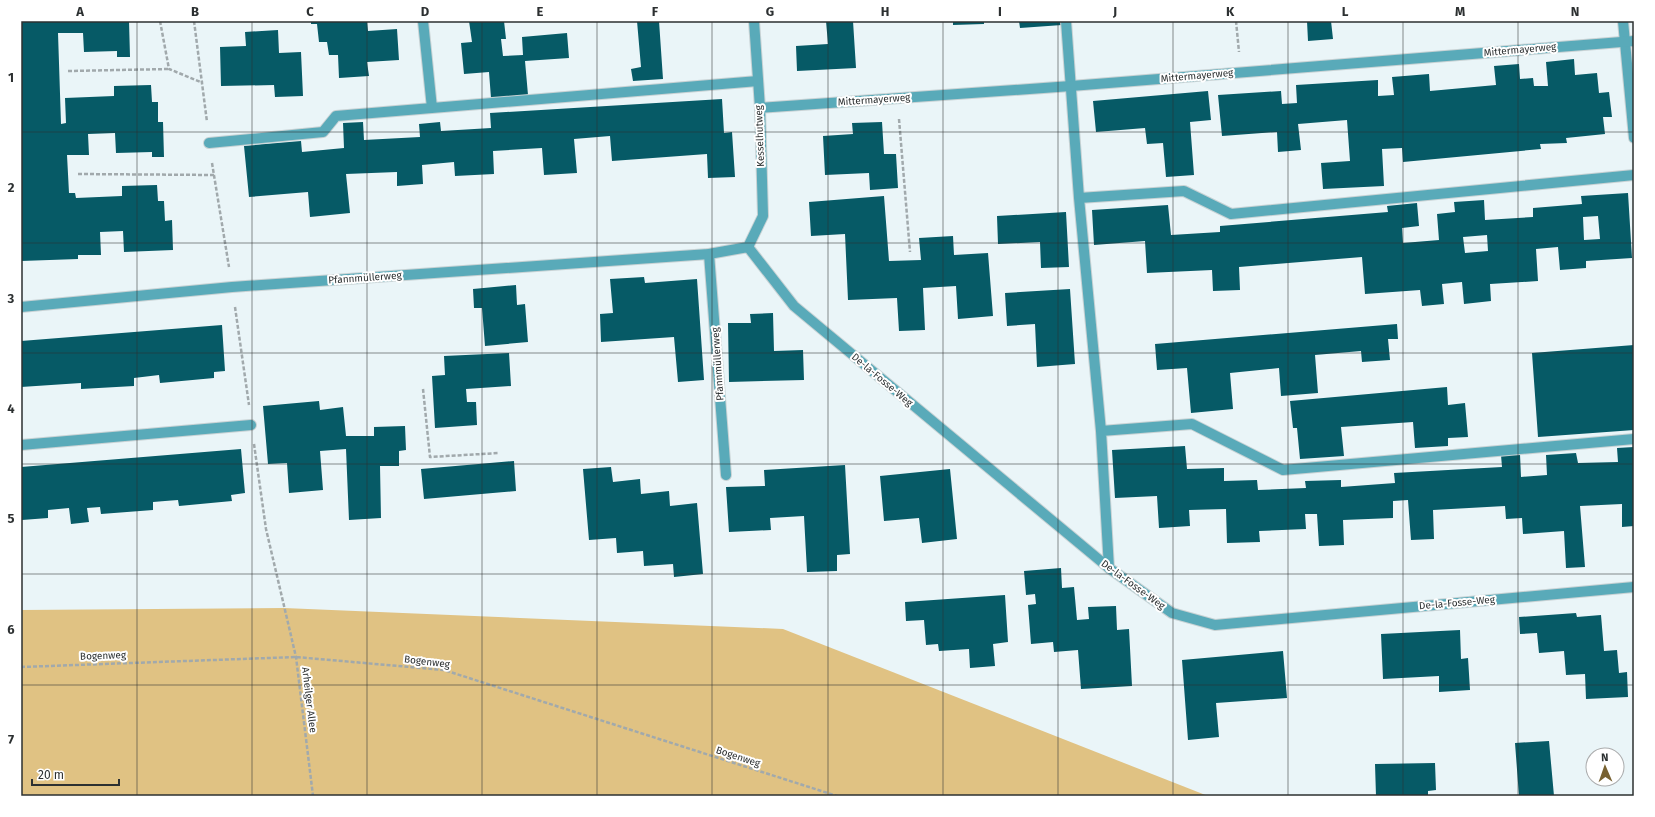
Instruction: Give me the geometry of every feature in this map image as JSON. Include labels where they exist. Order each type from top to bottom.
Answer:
[{"type":"street","points":[[423,21],[432,108]]},
{"type":"street","name":"Kesselhutweg","points":[[748,247],[763,216],[760,108],[754,21]]},
{"type":"street","points":[[1066,21],[1101,430],[1109,568]]},
{"type":"street","points":[[1623,21],[1629,41],[1634,138]]},
{"type":"street","name":"Mittermayerweg","points":[[760,108],[1240,73],[1629,41]]},
{"type":"street","points":[[209,143],[323,132],[336,116],[758,81]]},
{"type":"street","points":[[1080,198],[1184,191],[1231,214],[1634,175]]},
{"type":"street","name":"Pfannmüllerweg","points":[[21,307],[232,287],[709,254],[748,247]]},
{"type":"street","name":"De-la-Fosse-Weg","points":[[748,247],[794,306],[1109,568],[1172,613],[1215,625],[1634,586]]},
{"type":"street","name":"Pfannmüllerweg","points":[[709,254],[726,475]]},
{"type":"street","points":[[1101,430],[1192,424],[1283,470],[1634,438]]},
{"type":"street","points":[[21,445],[251,425]]},
{"type":"path","points":[[160,21],[169,69]]},
{"type":"path","name":"Arheilger Allee","points":[[194,21],[203,84],[209,143],[232,287],[266,529],[296,657],[313,796]]},
{"type":"path","points":[[1236,21],[1240,73]]},
{"type":"path","points":[[68,71],[169,69],[203,84]]},
{"type":"path","points":[[897,99],[910,252]]},
{"type":"path","points":[[78,174],[214,175]]},
{"type":"path","points":[[423,389],[430,457],[498,453]]},
{"type":"path","name":"Bogenweg","points":[[21,667],[296,657],[444,670],[837,796]]},
{"type":"shaded area","points":[[284,608],[783,629],[1208,796],[21,796],[21,610]]},
{"type":"building","points":[[21,21],[129,21],[130,57],[117,57],[117,51],[84,52],[83,33],[58,33],[61,124],[66,123],[65,98],[114,96],[114,86],[151,85],[152,102],[158,102],[158,122],[163,122],[164,157],[152,157],[152,152],[116,153],[115,133],[88,134],[89,155],[67,155],[69,193],[75,193],[76,198],[122,196],[122,186],[157,185],[158,201],[164,201],[165,221],[172,220],[173,250],[124,252],[123,231],[100,232],[101,255],[78,255],[78,259],[21,261]]},
{"type":"building","points":[[311,21],[367,21],[368,31],[397,29],[399,60],[367,62],[369,76],[339,78],[338,55],[329,55],[327,42],[319,42],[317,24],[311,24]]},
{"type":"building","points":[[469,21],[504,21],[506,39],[501,39],[503,56],[523,55],[522,37],[567,33],[569,58],[525,61],[528,95],[491,98],[489,72],[464,74],[461,43],[472,42]]},
{"type":"building","points":[[637,21],[659,21],[663,79],[633,81],[631,69],[641,67]]},
{"type":"building","points":[[826,21],[853,21],[856,68],[797,71],[796,46],[828,44]]},
{"type":"building","points":[[953,21],[984,21],[984,24],[953,25]]},
{"type":"building","points":[[1019,21],[1061,21],[1062,25],[1020,28]]},
{"type":"building","points":[[1307,21],[1331,21],[1333,39],[1308,41]]},
{"type":"building","points":[[278,30],[279,53],[301,52],[303,96],[275,97],[274,85],[221,86],[220,47],[246,46],[245,32]]},
{"type":"building","points":[[1574,59],[1575,75],[1597,73],[1599,93],[1609,92],[1612,117],[1603,117],[1605,134],[1566,138],[1567,143],[1540,144],[1541,149],[1403,162],[1402,148],[1382,149],[1384,186],[1323,189],[1321,163],[1350,161],[1347,120],[1298,124],[1301,150],[1278,152],[1277,132],[1222,136],[1218,95],[1281,91],[1282,104],[1297,103],[1296,85],[1378,80],[1378,96],[1394,95],[1392,77],[1429,74],[1430,91],[1496,85],[1494,66],[1519,64],[1520,79],[1533,78],[1534,86],[1548,86],[1546,62]]},
{"type":"building","points":[[1208,91],[1211,120],[1190,122],[1194,175],[1166,177],[1163,143],[1147,144],[1145,128],[1096,132],[1093,101]]},
{"type":"building","points":[[722,99],[724,133],[732,132],[735,177],[708,178],[707,154],[612,161],[610,136],[574,139],[577,173],[544,175],[542,148],[493,151],[494,174],[455,176],[454,162],[422,165],[423,184],[397,186],[397,172],[346,174],[350,213],[310,217],[308,192],[249,197],[244,146],[301,141],[302,152],[344,148],[343,123],[363,122],[364,140],[420,137],[419,124],[440,122],[441,131],[491,128],[490,113]]},
{"type":"building","points":[[882,122],[884,154],[896,154],[898,188],[870,190],[869,173],[825,175],[823,136],[853,134],[852,123]]},
{"type":"building","points":[[1628,193],[1632,258],[1586,261],[1586,268],[1560,270],[1558,247],[1536,249],[1538,281],[1490,284],[1491,301],[1464,304],[1462,282],[1442,284],[1444,304],[1422,306],[1420,290],[1365,294],[1362,257],[1239,267],[1240,290],[1213,291],[1212,270],[1147,273],[1145,241],[1094,245],[1092,210],[1168,205],[1171,235],[1220,232],[1220,226],[1388,212],[1387,206],[1417,203],[1419,226],[1402,228],[1403,243],[1439,240],[1437,214],[1455,212],[1454,202],[1484,200],[1485,220],[1533,217],[1533,208],[1582,204],[1581,196]],"holes":[[[1598,216],[1600,239],[1584,240],[1583,217]],[[1487,235],[1488,251],[1465,253],[1463,237]]]},
{"type":"building","points":[[884,196],[889,261],[921,260],[919,238],[953,236],[954,255],[988,253],[993,316],[958,319],[956,286],[923,288],[925,330],[899,331],[897,298],[848,300],[845,234],[811,236],[809,202]]},
{"type":"building","points":[[1066,212],[1069,267],[1041,268],[1040,242],[998,244],[997,216]]},
{"type":"building","points":[[644,277],[645,283],[697,279],[704,380],[678,382],[674,337],[601,342],[600,314],[613,313],[610,279]]},
{"type":"building","points":[[516,285],[517,305],[525,304],[528,342],[485,346],[482,308],[474,308],[473,289]]},
{"type":"building","points":[[1070,289],[1075,364],[1037,367],[1035,324],[1007,326],[1005,293]]},
{"type":"building","points":[[773,313],[774,351],[803,350],[804,380],[729,382],[728,323],[751,323],[750,314]]},
{"type":"building","points":[[1397,324],[1398,339],[1388,339],[1390,360],[1362,362],[1361,351],[1315,355],[1318,393],[1281,396],[1279,368],[1230,373],[1233,409],[1191,413],[1187,368],[1157,370],[1155,344]]},
{"type":"building","points":[[222,325],[225,371],[214,372],[214,378],[160,383],[159,375],[134,378],[134,386],[81,389],[81,383],[21,387],[21,341]]},
{"type":"building","points":[[1634,345],[1634,430],[1538,437],[1532,353]]},
{"type":"building","points":[[509,353],[511,386],[466,389],[467,402],[476,402],[477,425],[435,428],[432,376],[445,375],[444,356]]},
{"type":"building","points":[[1447,387],[1448,405],[1465,403],[1468,437],[1448,438],[1448,446],[1415,448],[1413,422],[1341,427],[1344,456],[1300,459],[1297,428],[1293,428],[1290,401]]},
{"type":"building","points":[[319,401],[320,410],[343,407],[346,436],[374,436],[374,427],[405,426],[406,450],[399,451],[399,466],[380,466],[381,518],[349,520],[346,449],[320,451],[323,490],[289,493],[287,463],[268,464],[263,406]]},
{"type":"building","points":[[1185,446],[1187,469],[1224,468],[1224,481],[1257,480],[1258,490],[1306,488],[1305,481],[1341,480],[1341,487],[1395,483],[1394,473],[1502,467],[1501,455],[1520,454],[1521,477],[1547,475],[1546,455],[1576,453],[1578,463],[1618,462],[1617,448],[1634,447],[1634,526],[1622,527],[1622,504],[1580,506],[1585,567],[1566,568],[1564,531],[1523,534],[1522,518],[1506,519],[1505,506],[1433,510],[1434,539],[1411,540],[1408,500],[1393,501],[1393,518],[1343,520],[1344,545],[1319,546],[1317,514],[1305,514],[1306,529],[1259,531],[1260,542],[1227,543],[1226,509],[1189,510],[1190,526],[1159,528],[1157,496],[1115,498],[1112,450]]},
{"type":"building","points":[[241,449],[245,493],[231,495],[232,501],[179,506],[178,500],[153,502],[153,510],[101,514],[100,507],[87,508],[89,522],[71,524],[69,508],[48,510],[48,518],[22,520],[21,467]]},
{"type":"building","points":[[514,461],[516,491],[424,499],[421,469]]},
{"type":"building","points":[[845,465],[850,554],[837,555],[837,571],[807,572],[804,516],[770,518],[771,530],[729,532],[726,487],[765,486],[764,470]]},
{"type":"building","points":[[611,467],[613,482],[640,479],[641,494],[669,491],[670,506],[697,503],[703,574],[674,577],[673,564],[644,566],[643,551],[617,553],[616,538],[589,540],[583,469]]},
{"type":"building","points":[[950,469],[957,539],[922,543],[919,518],[884,521],[880,476]]},
{"type":"building","points":[[1061,568],[1062,588],[1074,587],[1077,620],[1089,619],[1088,607],[1116,606],[1117,630],[1129,629],[1132,686],[1081,689],[1078,650],[1054,652],[1053,642],[1031,644],[1028,605],[1036,604],[1035,594],[1026,595],[1024,571]]},
{"type":"building","points":[[1005,595],[1008,642],[993,644],[995,666],[970,668],[969,649],[939,651],[938,644],[926,645],[924,620],[906,621],[905,602]]},
{"type":"building","points":[[1576,613],[1577,617],[1601,615],[1604,651],[1617,650],[1619,673],[1627,672],[1628,697],[1586,699],[1585,674],[1566,675],[1564,651],[1539,653],[1537,633],[1520,634],[1519,617]]},
{"type":"building","points":[[1460,630],[1461,659],[1468,658],[1470,690],[1439,692],[1439,676],[1383,679],[1381,634]]},
{"type":"building","points":[[1283,651],[1287,698],[1216,703],[1219,737],[1188,740],[1182,660]]},
{"type":"building","points":[[1549,741],[1554,796],[1519,796],[1515,743]]},
{"type":"building","points":[[1435,763],[1436,790],[1428,791],[1428,796],[1376,796],[1375,764]]}]
